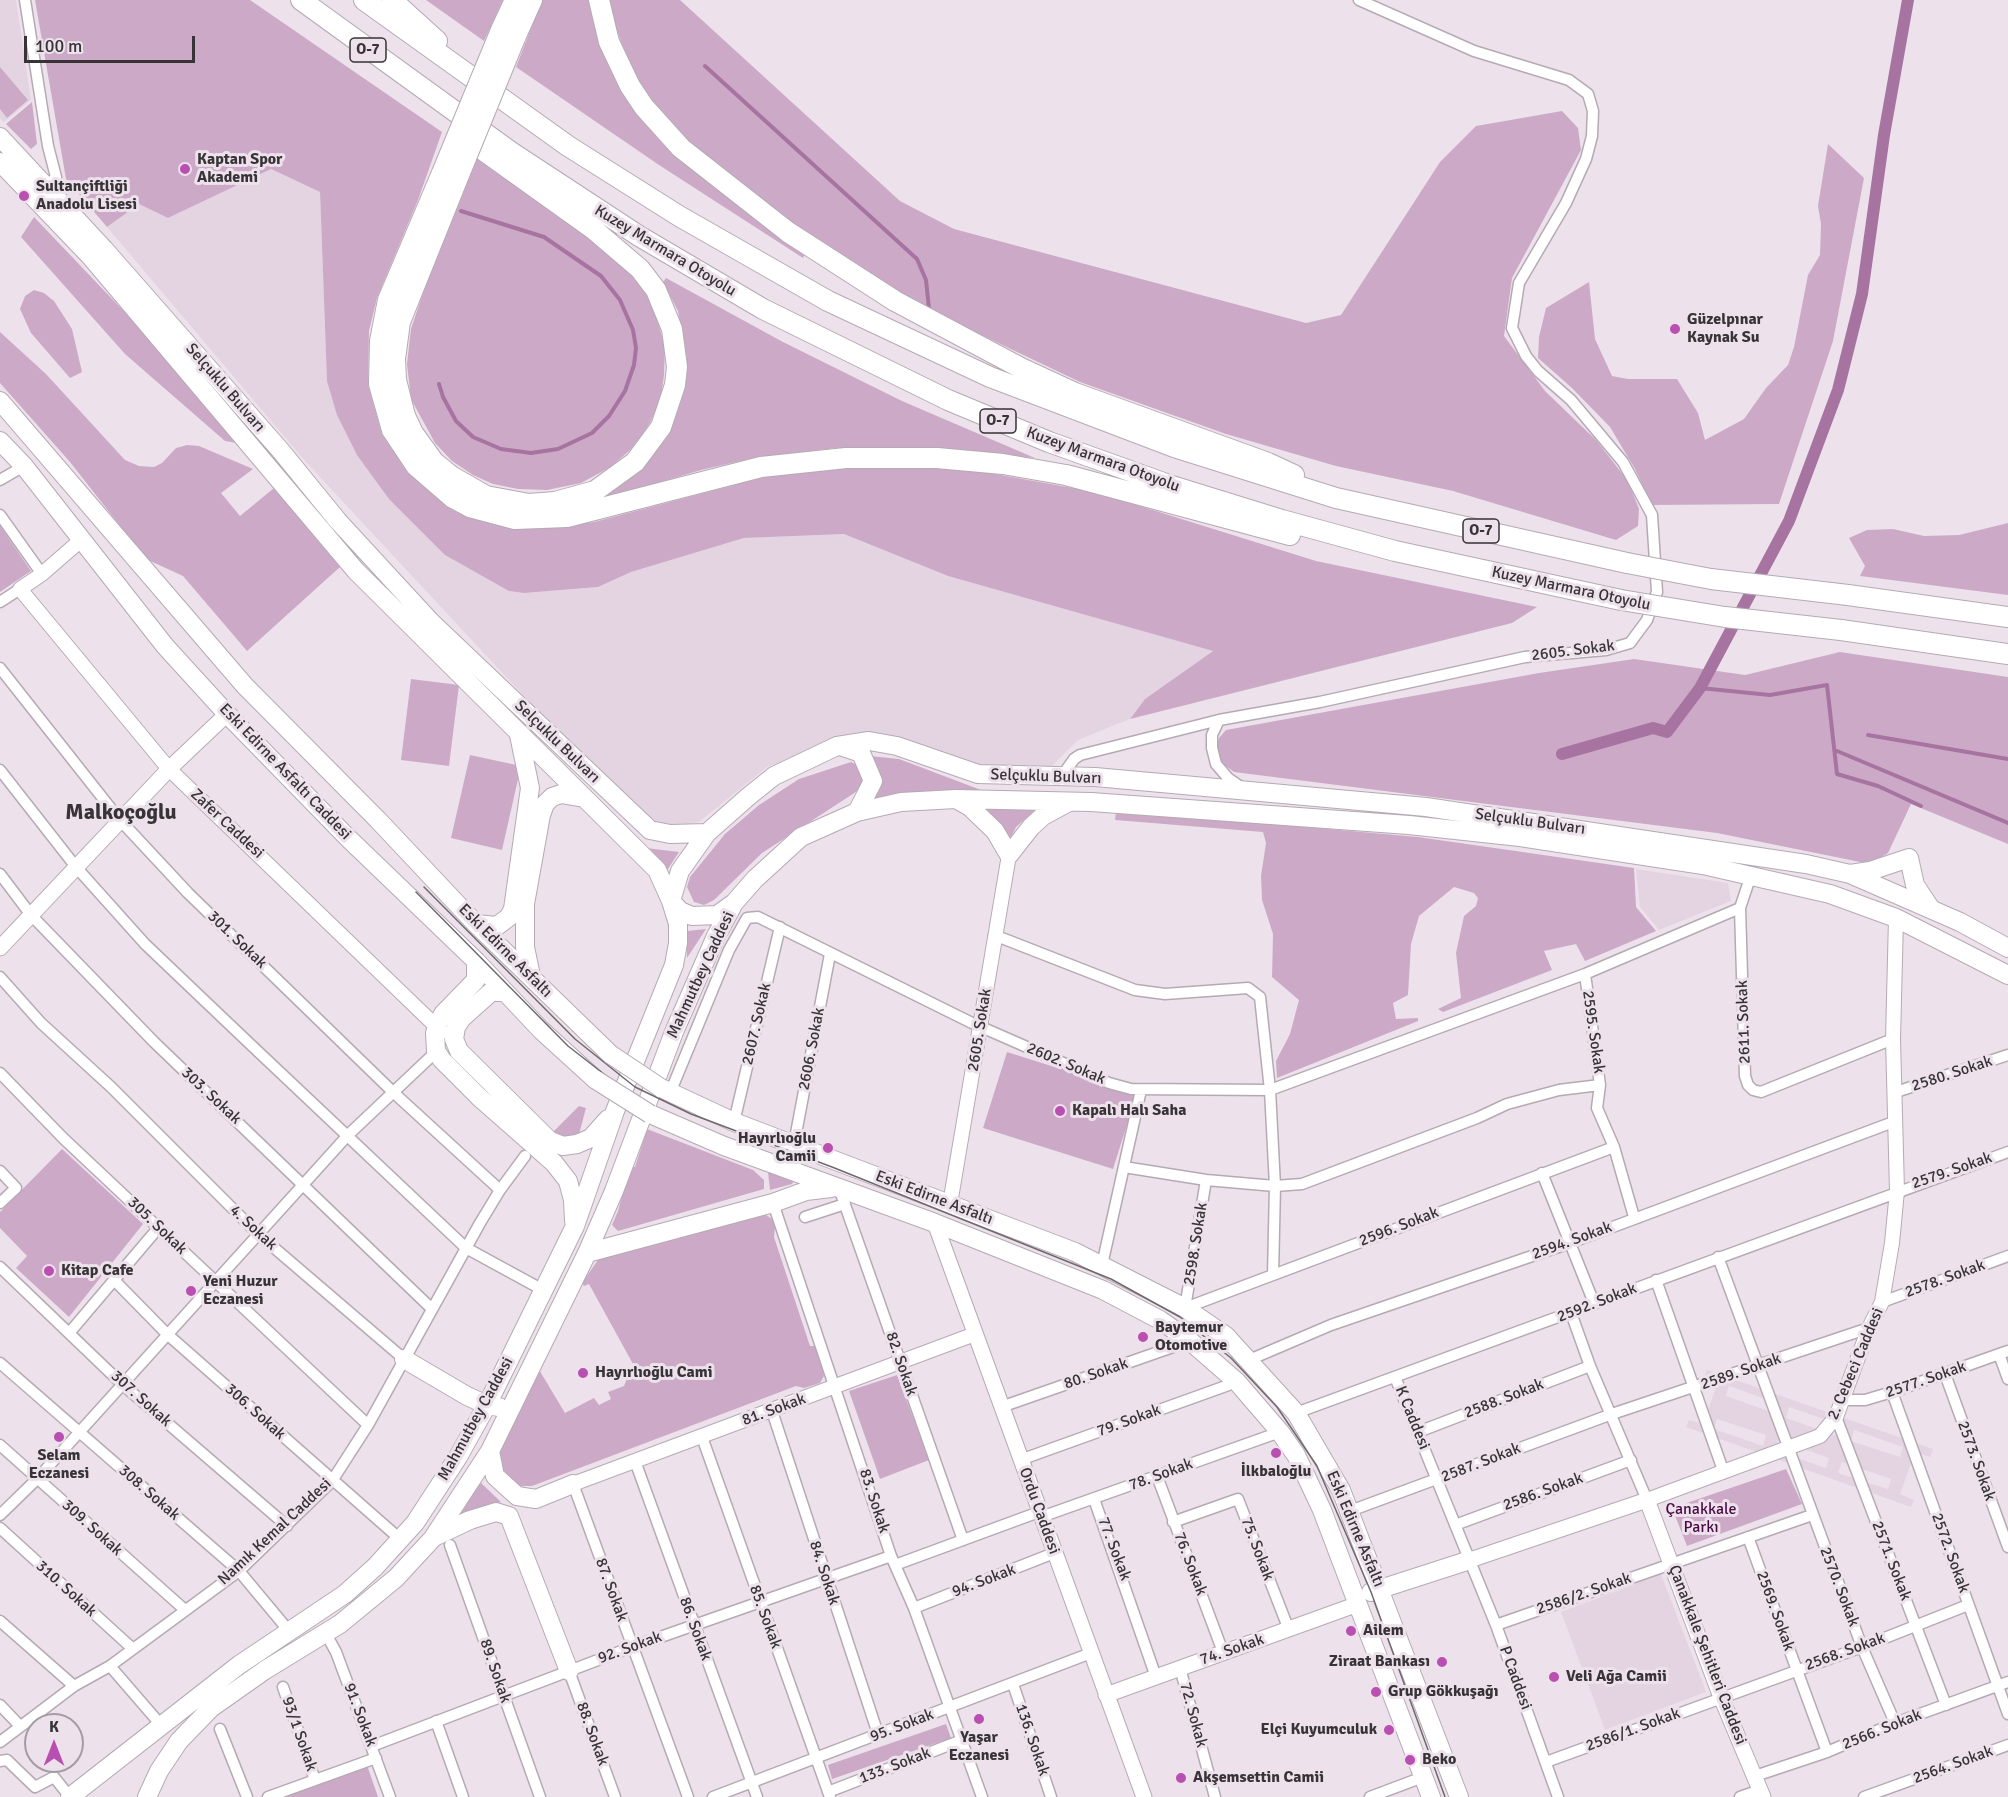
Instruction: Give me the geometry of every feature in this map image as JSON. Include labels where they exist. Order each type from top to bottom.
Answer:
[{"type":"highway","name":"Kuzey Marmara Otoyolu","points":[[301,0],[436,99],[585,202],[696,271],[763,309],[897,377],[1049,442],[1172,486],[1395,551],[1621,600],[1725,617],[1841,630],[2008,654]]},
{"type":"highway","name":"O-7","points":[[364,0],[568,146],[761,265],[882,327],[990,377],[1100,421],[1336,498],[1627,563],[1711,579],[2008,617]]},
{"type":"highway","points":[[392,0],[429,32],[464,73]]},
{"type":"highway","points":[[515,0],[508,34],[449,176],[388,300],[380,341],[379,384],[392,430],[416,466],[453,498],[470,507],[515,519],[558,518],[592,512],[717,477],[773,466],[846,458],[937,458],[1003,464],[1066,476],[1280,533],[1338,545],[1395,551]]},
{"type":"highway","points":[[508,34],[532,0]]},
{"type":"highway","points":[[599,0],[609,42],[630,86],[644,107],[681,148],[788,232],[896,301],[1021,368],[1136,417],[1269,463],[1336,498]]},
{"type":"highway","points":[[436,99],[469,140],[592,228],[640,269],[656,290],[664,308],[672,329],[677,367],[670,406],[661,427],[645,451],[623,472],[594,491],[555,502],[530,504],[486,496],[451,476],[434,462],[418,441],[405,416],[396,380],[395,360],[398,331],[449,176]]},
{"type":"main road","name":"Selçuklu Bulvarı","points":[[0,137],[47,186],[281,451],[360,546],[431,622],[650,830],[670,834],[707,833],[774,776],[837,746],[869,741],[897,746],[978,774],[1062,776],[1426,807],[1660,840],[1850,874],[1931,909],[2008,948]]},
{"type":"main road","name":"Selçuklu Bulvarı","points":[[0,162],[90,256],[356,571],[657,870],[671,901]]},
{"type":"main road","name":"Eski Edirne Asfaltı Caddesi","points":[[0,401],[48,454],[153,581],[265,707]]},
{"type":"main road","name":"Eski Edirne Asfaltı Caddesi","points":[[0,441],[24,466],[165,646],[227,714],[348,838],[476,961],[541,1030],[596,1080]]},
{"type":"main road","name":"Eski Edirne Asfaltı","points":[[265,707],[370,812],[476,924],[610,1054],[665,1091],[734,1122],[950,1204],[1102,1265],[1185,1308],[1226,1336],[1296,1413],[1341,1490],[1459,1797]]},
{"type":"main road","points":[[0,948],[169,769],[227,714]]},
{"type":"main road","points":[[476,924],[497,926],[509,917],[513,909],[530,788],[519,735]]},
{"type":"main road","points":[[837,746],[852,748],[861,753],[869,766],[873,781],[857,812]]},
{"type":"main road","points":[[531,976],[525,947],[525,904],[541,815],[545,804],[552,797],[561,794],[584,798]]},
{"type":"main road","name":"Selçuklu Bulvarı","points":[[734,903],[755,879],[801,837],[857,812],[901,802],[956,799],[1070,802],[1409,825],[1520,837],[1703,865],[1830,894],[1896,918],[2008,975]]},
{"type":"main road","points":[[956,799],[976,812],[995,831],[1009,855],[1030,827],[1043,816],[1070,802]]},
{"type":"main road","points":[[707,833],[680,871],[671,901],[680,911],[702,917],[717,915],[734,903]]},
{"type":"main road","points":[[1850,874],[1870,871],[1910,858],[1916,885],[1931,909]]},
{"type":"main road","name":"Mahmutbey Caddesi","points":[[70,1797],[239,1665],[345,1594],[415,1523],[458,1457],[487,1405],[575,1226],[615,1111],[674,964],[678,933],[671,901]]},
{"type":"main road","name":"Mahmutbey Caddesi","points":[[147,1797],[159,1772],[194,1724],[265,1671],[326,1634],[396,1578],[433,1538],[490,1451],[587,1253],[614,1191],[674,1032],[716,936],[734,903]]},
{"type":"main road","points":[[476,961],[476,980],[443,1014],[437,1028],[436,1051],[451,1070],[554,1163],[567,1181],[573,1200],[575,1226]]},
{"type":"main road","points":[[504,992],[491,992],[462,1018],[456,1027],[454,1039],[459,1051],[550,1141],[563,1146],[577,1144],[591,1138],[615,1111]]},
{"type":"main road","name":"Eski Edirne Asfaltı","points":[[596,1080],[650,1114],[842,1196],[935,1223],[1103,1290],[1160,1320],[1190,1341],[1238,1382],[1296,1455],[1322,1510],[1431,1797]]},
{"type":"main road","points":[[587,1253],[773,1203],[813,1189],[842,1196]]},
{"type":"main road","name":"Ordu Caddesi","points":[[935,1223],[1144,1797]]},
{"type":"main road","points":[[405,1359],[487,1405],[503,1407],[514,1402]]},
{"type":"main road","points":[[490,1451],[495,1476],[517,1496],[536,1499],[573,1484]]},
{"type":"main road","name":"2. Cebeci Caddesi","points":[[1470,1560],[1647,1500]]},
{"type":"main road","name":"Çanakkale Şehitleri Caddesi","points":[[1647,1500],[1721,1697],[1759,1788]]},
{"type":"main road","points":[[433,1538],[470,1520],[496,1512],[509,1516],[568,1671]]},
{"type":"main road","points":[[1357,1601],[1470,1560]]},
{"type":"main road","name":"74. Sokak","points":[[1106,1695],[1288,1630],[1357,1601]]},
{"type":"street","points":[[25,0],[48,146],[56,177],[47,186]]},
{"type":"street","name":"2605. Sokak","points":[[1219,720],[1320,702],[1525,657],[1606,650],[1630,643],[1647,620],[1657,592],[1652,515],[1623,462],[1571,400],[1538,371],[1526,356],[1512,328],[1519,283],[1566,203],[1586,159],[1592,136],[1593,111],[1588,94],[1569,80],[1474,51],[1359,0]]},
{"type":"street","points":[[0,480],[24,466]]},
{"type":"street","points":[[0,515],[42,574]]},
{"type":"street","points":[[0,602],[42,574],[81,540]]},
{"type":"street","name":"Zafer Caddesi","points":[[20,589],[169,769],[345,936],[437,1028],[454,1039]]},
{"type":"street","name":"301. Sokak","points":[[0,668],[120,820],[196,901],[394,1093],[500,1190]]},
{"type":"street","points":[[1062,776],[1074,759],[1080,755],[1219,720]]},
{"type":"street","points":[[1219,720],[1212,735],[1216,764],[1228,778],[1247,791]]},
{"type":"street","points":[[0,770],[76,867],[145,944],[466,1248],[543,1290]]},
{"type":"street","name":"2605. Sokak","points":[[950,1204],[1009,855]]},
{"type":"street","name":"303. Sokak","points":[[0,874],[31,915],[154,1042],[432,1309]]},
{"type":"street","name":"2611. Sokak","points":[[1751,875],[1740,908],[1745,1076],[1748,1085],[1753,1090],[1761,1092],[1893,1039]]},
{"type":"street","name":"2595. Sokak","points":[[1634,1218],[1614,1148],[1598,1108],[1600,1085],[1585,974],[1740,908]]},
{"type":"street","name":"2602. Sokak","points":[[665,1091],[729,950],[747,918],[758,917],[780,927],[830,954],[981,1027],[1109,1083],[1141,1090],[1270,1090],[1585,974]]},
{"type":"street","name":"2. Cebeci Caddesi","points":[[1647,1500],[1820,1436],[1836,1417],[1869,1328],[1882,1302],[1897,1191],[1893,1039],[1896,918]]},
{"type":"street","name":"2607. Sokak","points":[[734,1122],[780,927]]},
{"type":"street","points":[[994,935],[1136,990],[1165,994],[1248,988],[1260,997],[1270,1090],[1275,1186],[1273,1275]]},
{"type":"street","name":"2606. Sokak","points":[[794,1144],[830,954]]},
{"type":"street","name":"4. Sokak","points":[[0,977],[41,1023],[111,1088],[258,1234],[405,1359]]},
{"type":"street","points":[[0,1515],[38,1479],[348,1135],[436,1051],[454,1039]]},
{"type":"street","name":"2580. Sokak","points":[[1896,1092],[2008,1055]]},
{"type":"street","name":"305. Sokak","points":[[0,1073],[63,1138],[368,1425]]},
{"type":"street","points":[[1124,1167],[1206,1180],[1275,1186],[1302,1184],[1527,1098],[1559,1090],[1600,1085]]},
{"type":"street","points":[[1102,1265],[1141,1090]]},
{"type":"street","name":"2594. Sokak","points":[[1249,1360],[1331,1326],[1570,1243],[1896,1121]]},
{"type":"street","name":"2596. Sokak","points":[[1185,1308],[1614,1148]]},
{"type":"street","name":"2579. Sokak","points":[[1897,1191],[2008,1152]]},
{"type":"street","name":"Namık Kemal Caddesi","points":[[0,1742],[74,1686],[110,1666],[239,1571],[332,1482],[368,1425],[500,1190],[525,1156]]},
{"type":"street","points":[[0,1171],[16,1188],[0,1203]]},
{"type":"street","points":[[1542,1173],[1594,1303]]},
{"type":"street","name":"2598. Sokak","points":[[1185,1308],[1206,1180]]},
{"type":"street","name":"2592. Sokak","points":[[1296,1413],[1897,1191]]},
{"type":"street","points":[[805,1217],[842,1196]]},
{"type":"street","name":"82. Sokak","points":[[842,1196],[963,1540]]},
{"type":"street","name":"83. Sokak","points":[[773,1203],[893,1560],[914,1608],[982,1797]]},
{"type":"street","points":[[70,1332],[159,1227]]},
{"type":"street","name":"2578. Sokak","points":[[1882,1302],[2008,1256]]},
{"type":"street","name":"2570. Sokak","points":[[1718,1257],[1862,1647],[1895,1723]]},
{"type":"street","name":"307. Sokak","points":[[0,1267],[122,1384],[287,1526]]},
{"type":"street","name":"306. Sokak","points":[[114,1280],[167,1334],[332,1482],[400,1539]]},
{"type":"street","points":[[1656,1280],[1724,1473]]},
{"type":"street","name":"Çanakkale Şehitleri Caddesi","points":[[1571,1312],[1590,1366],[1647,1500]]},
{"type":"street","name":"2589. Sokak","points":[[1612,1414],[1694,1389],[1757,1365],[1869,1328]]},
{"type":"street","name":"81. Sokak","points":[[573,1484],[902,1364],[975,1334]]},
{"type":"street","name":"80. Sokak","points":[[1001,1407],[1190,1341]]},
{"type":"street","points":[[2004,1353],[2008,1379]]},
{"type":"street","name":"2577. Sokak","points":[[1842,1400],[1864,1400],[1892,1392],[2004,1353]]},
{"type":"street","name":"308. Sokak","points":[[0,1363],[239,1571],[289,1631]]},
{"type":"street","name":"2588. Sokak","points":[[1418,1432],[1590,1366]]},
{"type":"street","name":"2573. Sokak","points":[[1945,1374],[2008,1547]]},
{"type":"street","name":"K Caddesi","points":[[1395,1377],[1470,1560]]},
{"type":"street","name":"79. Sokak","points":[[1020,1460],[1238,1382]]},
{"type":"street","name":"2572. Sokak","points":[[1892,1392],[1968,1605],[2003,1684],[2008,1714]]},
{"type":"street","name":"84. Sokak","points":[[772,1411],[878,1734]]},
{"type":"street","name":"2587. Sokak","points":[[1350,1511],[1612,1414]]},
{"type":"street","name":"2571. Sokak","points":[[1836,1417],[1946,1705]]},
{"type":"street","name":"78. Sokak","points":[[1040,1514],[1094,1499],[1280,1432]]},
{"type":"street","name":"85. Sokak","points":[[702,1437],[829,1794]]},
{"type":"street","name":"309. Sokak","points":[[0,1445],[185,1610]]},
{"type":"street","name":"2586. Sokak","points":[[1455,1525],[1631,1460]]},
{"type":"street","name":"86. Sokak","points":[[635,1461],[757,1797]]},
{"type":"street","name":"76. Sokak","points":[[1157,1476],[1223,1652]]},
{"type":"street","name":"87. Sokak","points":[[573,1484],[688,1797]]},
{"type":"street","name":"77. Sokak","points":[[1094,1499],[1159,1676]]},
{"type":"street","name":"75. Sokak","points":[[1173,1522],[1238,1499],[1288,1630]]},
{"type":"street","name":"92. Sokak","points":[[372,1746],[632,1647],[760,1602],[1040,1514]]},
{"type":"street","name":"2586/2. Sokak","points":[[1496,1625],[1812,1515]]},
{"type":"street","name":"310. Sokak","points":[[0,1528],[132,1649]]},
{"type":"street","name":"2569. Sokak","points":[[1748,1537],[1827,1752]]},
{"type":"street","name":"89. Sokak","points":[[450,1545],[540,1797]]},
{"type":"street","name":"94. Sokak","points":[[914,1608],[1054,1553]]},
{"type":"street","name":"P Caddesi","points":[[1470,1560],[1558,1797]]},
{"type":"street","name":"2568. Sokak","points":[[1721,1697],[1862,1647],[1968,1605]]},
{"type":"street","points":[[0,1621],[74,1686]]},
{"type":"street","name":"91. Sokak","points":[[326,1634],[336,1652],[390,1797]]},
{"type":"street","name":"95. Sokak","points":[[713,1797],[816,1760],[1091,1653]]},
{"type":"street","points":[[110,1666],[161,1725]]},
{"type":"street","name":"72. Sokak","points":[[1180,1668],[1215,1797]]},
{"type":"street","name":"88. Sokak","points":[[568,1671],[615,1797]]},
{"type":"street","name":"136. Sokak","points":[[1013,1684],[1051,1797]]},
{"type":"street","name":"2566. Sokak","points":[[1740,1797],[1827,1752],[1895,1723],[2003,1684]]},
{"type":"street","name":"93/1 Sokak","points":[[283,1687],[315,1780]]},
{"type":"street","name":"2586/1. Sokak","points":[[1546,1762],[1721,1697]]},
{"type":"street","points":[[0,1705],[20,1726]]},
{"type":"street","points":[[436,1721],[463,1797]]},
{"type":"street","points":[[220,1729],[247,1797]]},
{"type":"street","name":"133. Sokak","points":[[829,1794],[962,1740]]},
{"type":"street","name":"2564. Sokak","points":[[1864,1797],[2008,1745]]},
{"type":"street","points":[[268,1797],[376,1758]]},
{"type":"street","points":[[0,1761],[7,1760],[35,1787],[54,1777],[70,1797]]},
{"type":"street","points":[[1370,1797],[1423,1777]]},
{"type":"shaded area","points":[[0,0],[16,0],[31,100],[4,122],[0,118]]},
{"type":"shaded area","points":[[271,169],[320,192],[327,381],[509,591],[524,593],[598,587],[631,572],[744,538],[844,534],[948,576],[1213,651],[1145,699],[1130,719],[1078,740],[1049,769],[983,769],[840,738],[767,767],[699,822],[660,829],[589,766],[305,461],[107,227],[139,204],[168,218]]},
{"type":"shaded area","points":[[1636,869],[1728,883],[1731,901],[1659,930],[1640,907]]},
{"type":"shaded area","points":[[1707,1370],[1933,1449],[1930,1457],[1915,1452],[1900,1494],[1914,1500],[1911,1507],[1686,1427],[1689,1420],[1703,1424],[1718,1382],[1704,1377]],"holes":[[[1729,1386],[1777,1403],[1774,1413],[1726,1396]],[[1789,1407],[1841,1425],[1838,1436],[1786,1418]],[[1717,1419],[1766,1435],[1763,1446],[1714,1429]],[[1854,1430],[1903,1447],[1900,1457],[1851,1441]],[[1778,1440],[1829,1458],[1826,1468],[1775,1450]],[[1842,1462],[1891,1479],[1888,1489],[1838,1473]]]},
{"type":"shaded area","points":[[1661,1574],[1706,1692],[1605,1730],[1561,1612]]},
{"type":"green space","points":[[35,0],[250,0],[442,132],[418,200],[377,298],[369,331],[368,385],[382,434],[406,467],[464,512],[485,522],[539,529],[594,522],[776,474],[852,465],[962,468],[1095,492],[1316,561],[1537,607],[1512,623],[1130,719],[1145,699],[1213,651],[948,576],[844,534],[744,538],[631,572],[598,587],[524,593],[509,591],[445,555],[389,499],[357,455],[337,415],[327,381],[320,192],[271,169],[168,218],[139,204],[107,227],[66,179]]},
{"type":"green space","points":[[426,0],[503,0],[484,41]]},
{"type":"green space","points":[[542,0],[591,0],[619,80],[806,252],[803,258],[659,165],[516,67]]},
{"type":"green space","points":[[606,0],[680,0],[900,201],[954,229],[1306,323],[1341,315],[1440,162],[1476,126],[1562,111],[1578,128],[1581,150],[1512,278],[1504,336],[1545,391],[1596,440],[1628,481],[1639,509],[1638,526],[1616,540],[1453,491],[1336,466],[1226,434],[1080,382],[927,309],[826,248],[723,173],[691,145],[661,115],[633,75]]},
{"type":"green space","points":[[0,67],[28,100],[7,118],[0,109]]},
{"type":"green space","points":[[32,102],[37,144],[31,149],[6,124]]},
{"type":"green space","points":[[1828,144],[1864,178],[1833,341],[1779,504],[1652,505],[1635,469],[1610,427],[1572,388],[1538,358],[1539,337],[1546,308],[1589,282],[1595,339],[1612,376],[1628,379],[1677,379],[1698,413],[1705,440],[1744,419],[1766,388],[1788,365],[1794,347],[1808,275],[1820,255],[1821,224],[1818,206]]},
{"type":"green space","points":[[478,157],[586,233],[643,284],[657,318],[665,348],[664,375],[661,398],[650,423],[635,446],[609,468],[581,483],[547,490],[518,489],[493,484],[473,475],[452,461],[435,443],[411,399],[407,364],[411,329],[427,281]]},
{"type":"green space","points":[[34,217],[136,324],[237,443],[225,441],[125,354],[21,237]]},
{"type":"green space","points":[[666,278],[783,342],[902,401],[1035,458],[939,448],[836,448],[754,458],[701,470],[596,501],[636,474],[673,422],[681,401],[687,359],[678,311],[663,282]]},
{"type":"green space","points":[[34,290],[44,293],[54,301],[72,329],[82,372],[70,378],[31,333],[20,309],[25,296]]},
{"type":"green space","points":[[0,332],[46,374],[125,460],[139,466],[154,467],[162,463],[176,448],[187,445],[199,446],[253,469],[221,493],[240,516],[274,488],[340,567],[247,651],[183,576],[146,559],[70,462],[0,383]]},
{"type":"green space","points":[[2008,523],[2008,595],[1860,576],[1865,566],[1849,538],[1867,530],[1893,529],[1924,536],[1959,535]]},
{"type":"green space","points":[[0,526],[31,571],[0,592]]},
{"type":"green space","points":[[1840,652],[2008,677],[2008,844],[1911,804],[1888,853],[1870,864],[1717,833],[1234,772],[1222,763],[1216,748],[1219,738],[1226,730],[1539,673],[1634,659],[1745,675]]},
{"type":"green space","points":[[411,679],[459,685],[449,766],[401,760]]},
{"type":"green space","points":[[470,755],[521,766],[502,850],[451,838]]},
{"type":"green space","points":[[870,756],[899,759],[981,790],[903,796],[872,804],[880,787],[877,770]]},
{"type":"green space","points":[[851,762],[859,766],[863,774],[862,788],[762,853],[714,900],[704,905],[694,902],[687,887],[690,877],[725,834],[759,805],[799,779]]},
{"type":"green space","points":[[981,808],[1038,808],[1016,827],[1008,844]]},
{"type":"green space","points":[[1116,813],[1182,816],[1418,837],[1634,868],[1636,907],[1656,931],[1585,961],[1576,944],[1544,951],[1552,970],[1443,1012],[1438,1009],[1461,998],[1456,953],[1464,916],[1476,906],[1478,898],[1474,893],[1454,887],[1419,916],[1411,944],[1408,995],[1393,1003],[1396,1019],[1418,1018],[1418,1021],[1277,1078],[1276,1061],[1290,1034],[1299,1000],[1272,977],[1273,934],[1262,900],[1261,876],[1266,843],[1263,832],[1115,820]]},
{"type":"green space","points":[[646,848],[679,852],[666,872]]},
{"type":"green space","points":[[706,929],[687,958],[687,931]]},
{"type":"green space","points":[[1007,1052],[1137,1093],[1113,1169],[983,1128]]},
{"type":"green space","points":[[579,1106],[586,1108],[578,1138],[564,1141],[551,1134]]},
{"type":"green space","points":[[647,1129],[753,1170],[764,1180],[764,1189],[618,1231],[612,1225],[630,1167],[635,1167]]},
{"type":"green space","points":[[62,1149],[143,1224],[69,1317],[16,1268],[27,1256],[0,1228],[0,1212]]},
{"type":"green space","points":[[768,1172],[794,1181],[792,1184],[770,1190]]},
{"type":"green space","points":[[763,1213],[772,1219],[775,1226],[774,1237],[810,1346],[815,1346],[822,1368],[824,1376],[820,1383],[804,1388],[796,1386],[532,1486],[518,1486],[503,1476],[497,1450],[538,1368],[565,1413],[594,1398],[599,1405],[611,1399],[608,1392],[624,1386],[633,1364],[589,1284],[584,1286],[582,1283],[602,1254]]},
{"type":"green space","points":[[897,1375],[929,1460],[880,1479],[849,1391]]},
{"type":"green space","name":"Çanakkale Parkı","points":[[1786,1469],[1802,1504],[1687,1546],[1672,1508]]},
{"type":"green space","points":[[480,1482],[501,1502],[470,1510],[459,1516]]},
{"type":"green space","points":[[946,1724],[951,1738],[832,1779],[828,1765]]},
{"type":"green space","points":[[367,1765],[378,1797],[281,1797]]},
{"type":"waterway","points":[[1562,754],[1653,728],[1667,732],[1700,688],[1789,521],[1838,390],[1862,294],[1884,135],[1908,0]]},
{"type":"waterway","points":[[705,66],[917,259],[926,280],[929,309]]},
{"type":"waterway","points":[[439,384],[456,421],[473,437],[501,449],[531,453],[558,449],[592,433],[609,416],[625,391],[634,365],[636,348],[633,330],[620,300],[601,276],[544,237],[461,211]]},
{"type":"waterway","points":[[1700,688],[1770,695],[1827,685],[1837,774],[1878,786],[1921,806]]},
{"type":"waterway","points":[[1868,735],[2008,759]]},
{"type":"waterway","points":[[1837,751],[2008,823]]},
{"type":"tram line","points":[[424,887],[575,1039],[635,1087],[691,1114],[832,1167],[1111,1279],[1180,1317],[1231,1358],[1277,1407],[1317,1466],[1371,1592],[1445,1797]]},
{"type":"tram line","points":[[416,892],[568,1046],[622,1088]]},
{"type":"place","name":"Kaptan Spor Akademi","points":[[185,169]]},
{"type":"place","name":"Sultançiftliği Anadolu Lisesi","points":[[24,196]]},
{"type":"place","name":"Güzelpınar Kaynak Su","points":[[1675,329]]},
{"type":"place","name":"Kapalı Halı Saha","points":[[1060,1111]]},
{"type":"place","name":"Hayırlıoğlu Camii","points":[[828,1148]]},
{"type":"place","name":"Kitap Cafe","points":[[49,1271]]},
{"type":"place","name":"Yeni Huzur Eczanesi","points":[[191,1291]]},
{"type":"place","name":"Baytemur Otomotive","points":[[1143,1337]]},
{"type":"place","name":"Hayırlıoğlu Cami","points":[[583,1373]]},
{"type":"place","name":"Selam Eczanesi","points":[[59,1437]]},
{"type":"place","name":"İlkbaloğlu","points":[[1276,1453]]},
{"type":"place","name":"Ailem","points":[[1351,1631]]},
{"type":"place","name":"Ziraat Bankası","points":[[1442,1662]]},
{"type":"place","name":"Veli Ağa Camii","points":[[1554,1677]]},
{"type":"place","name":"Grup Gökkuşağı","points":[[1376,1692]]},
{"type":"place","name":"Yaşar Eczanesi","points":[[979,1719]]},
{"type":"place","name":"Elçi Kuyumculuk","points":[[1389,1730]]},
{"type":"place","name":"Beko","points":[[1410,1760]]},
{"type":"place","name":"Akşemsettin Camii","points":[[1181,1778]]},
{"type":"district","name":"Malkoçoğlu","points":[[121,813]]}]
